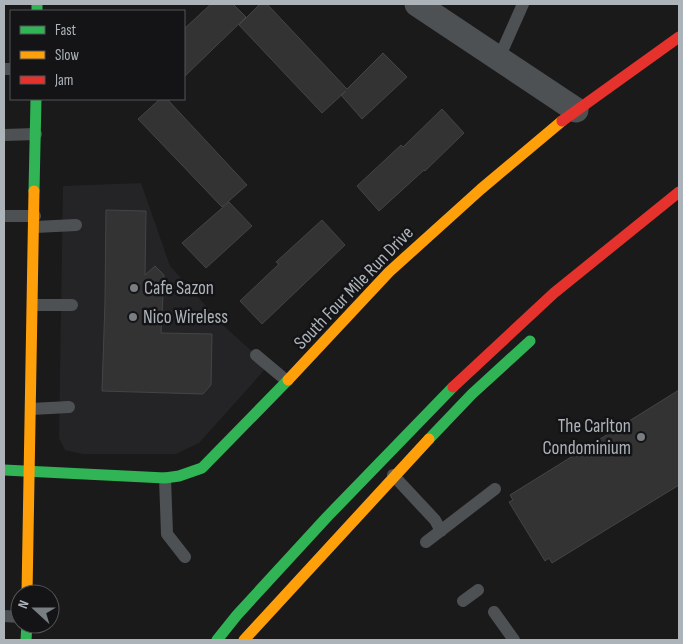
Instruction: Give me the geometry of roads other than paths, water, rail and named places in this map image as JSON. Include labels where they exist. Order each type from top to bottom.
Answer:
[{"type":"main road","name":"South Four Mile Run Drive","points":[[4,470],[165,478],[179,476],[202,468],[389,272],[481,189],[576,110],[679,37]]},
{"type":"main road","points":[[27,584],[34,305],[36,100]]},
{"type":"main road","points":[[217,640],[237,615],[379,461],[505,338],[614,243],[679,192]]},
{"type":"main road","points":[[244,640],[472,394],[535,336]]},
{"type":"street","points":[[417,4],[576,110]]},
{"type":"lane","points":[[499,58],[523,4]]},
{"type":"lane","points":[[4,135],[36,134]]},
{"type":"lane","points":[[4,216],[35,222],[76,225]]},
{"type":"lane","points":[[34,305],[72,305]]},
{"type":"lane","points":[[256,355],[287,381]]},
{"type":"lane","points":[[31,408],[69,406]]},
{"type":"lane","points":[[379,461],[436,520],[441,531]]},
{"type":"lane","points":[[165,478],[167,534],[185,557]]},
{"type":"lane","points":[[426,542],[495,489]]},
{"type":"lane","points":[[464,601],[478,590]]},
{"type":"lane","points":[[494,612],[514,640]]},
{"type":"place","name":"Cafe Sazon","points":[[134,288]]},
{"type":"place","name":"Nico Wireless","points":[[133,317]]},
{"type":"place","name":"The Carlton Condominium","points":[[641,437]]}]
